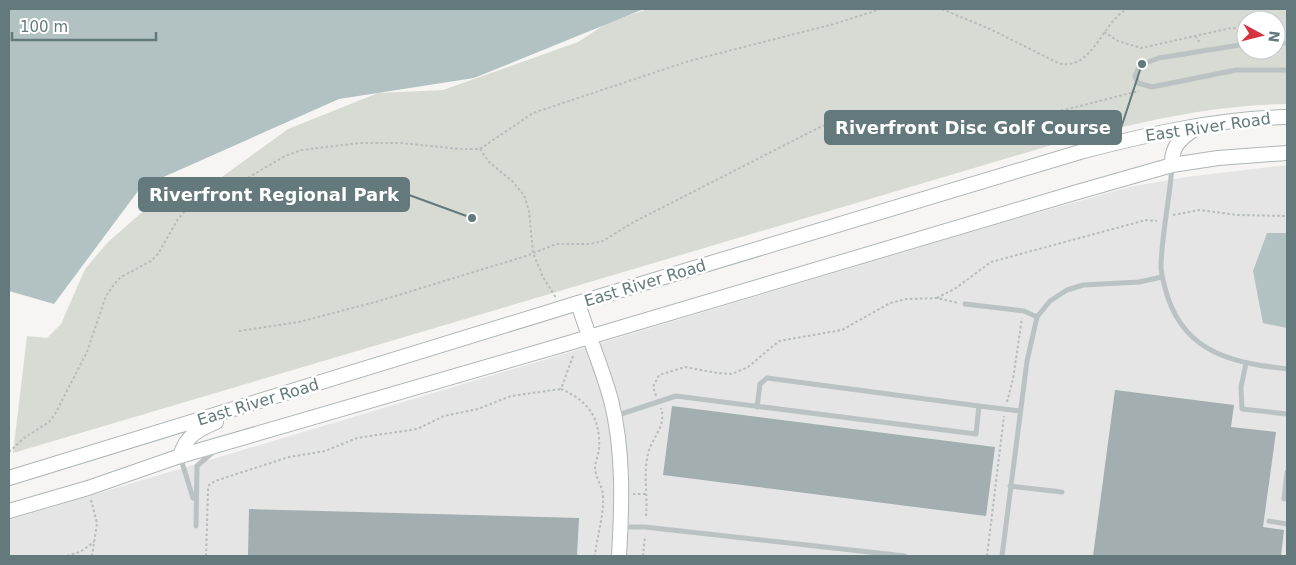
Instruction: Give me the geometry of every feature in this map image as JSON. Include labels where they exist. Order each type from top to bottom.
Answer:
[{"type":"street","name":"East River Road","points":[[9,478],[578,303],[1080,152],[1155,133],[1198,126],[1287,117]]},
{"type":"street","points":[[1172,165],[1174,147],[1181,138],[1198,126]]},
{"type":"street","name":"East River Road","points":[[9,511],[88,488],[180,456],[220,446],[1172,165],[1218,158],[1287,153]]},
{"type":"street","points":[[578,303],[588,337],[604,377],[614,416],[621,464],[618,556]]},
{"type":"street","points":[[180,456],[184,443],[194,432],[215,422],[244,414],[260,400]]},
{"type":"lane","points":[[1236,45],[1159,58],[1140,65],[1135,76],[1138,83],[1148,86],[1236,70],[1287,70]]},
{"type":"lane","points":[[1172,165],[1161,267],[1162,278],[1175,318],[1195,341],[1226,358],[1287,369]]},
{"type":"lane","points":[[1002,556],[1027,361],[1037,317],[1050,301],[1075,288],[1162,278]]},
{"type":"lane","points":[[965,304],[1024,311],[1037,317]]},
{"type":"lane","points":[[1246,363],[1241,386],[1242,409],[1287,414]]},
{"type":"lane","points":[[757,406],[760,384],[767,378],[1020,411]]},
{"type":"lane","points":[[614,416],[676,396],[976,434],[979,406]]},
{"type":"lane","points":[[180,456],[192,494],[196,526],[197,466],[220,446]]},
{"type":"lane","points":[[1284,499],[1287,472]]},
{"type":"lane","points":[[1010,486],[1062,492]]},
{"type":"lane","points":[[1269,521],[1287,524]]},
{"type":"lane","points":[[620,527],[646,527],[905,556]]},
{"type":"path","points":[[9,452],[24,438],[48,422],[55,414],[93,339],[111,287],[121,277],[144,265],[158,254],[178,219],[190,205],[234,186],[285,156],[301,150],[379,142],[480,149],[533,113],[689,61],[834,24],[881,9]]},
{"type":"path","points":[[942,9],[990,29],[1064,65],[1075,64],[1084,59],[1115,17],[1127,9]]},
{"type":"path","points":[[1103,32],[1118,41],[1141,48],[1236,28]]},
{"type":"path","points":[[1195,36],[1205,49]]},
{"type":"path","points":[[238,331],[299,322],[435,285],[556,244],[590,244],[603,241],[632,223],[822,126],[845,118],[869,116],[992,120],[1018,118],[1140,91],[1148,86]]},
{"type":"path","points":[[480,149],[489,162],[512,181],[524,195],[529,211],[534,253],[543,277],[557,300]]},
{"type":"path","points":[[937,298],[956,288],[991,262],[1146,220],[1159,222],[1180,213],[1199,210],[1238,215],[1287,216]]},
{"type":"path","points":[[655,395],[653,387],[659,375],[685,367],[717,373],[736,373],[748,367],[779,341],[842,330],[890,303],[906,299],[937,298],[965,304]]},
{"type":"path","points":[[987,556],[1005,409],[1013,379],[1024,311]]},
{"type":"path","points":[[561,390],[573,356]]},
{"type":"path","points":[[206,556],[208,490],[209,485],[215,481],[289,457],[325,451],[357,438],[417,429],[444,416],[478,409],[511,396],[561,390],[586,405],[594,417],[599,448],[595,468],[603,494],[602,522],[595,556]]},
{"type":"path","points":[[646,516],[648,454],[663,421],[660,404]]},
{"type":"path","points":[[88,488],[97,523],[92,556]]},
{"type":"path","points":[[603,494],[608,494]]},
{"type":"path","points":[[630,494],[648,494]]},
{"type":"path","points":[[643,556],[645,536]]},
{"type":"path","points":[[67,556],[80,552],[94,542]]},
{"type":"shaded area","points":[[9,9],[644,9],[474,78],[339,99],[141,187],[54,304],[9,291]]},
{"type":"shaded area","points":[[648,9],[1287,9],[1287,104],[1227,108],[1169,117],[1052,145],[13,453],[27,336],[47,338],[61,324],[85,269],[108,242],[163,194],[219,179],[288,129],[378,93],[443,90],[578,42],[607,23]]},
{"type":"shaded area","points":[[1287,165],[1287,556],[9,556],[9,520],[1018,218],[1130,187],[1186,177]]},
{"type":"shaded area","points":[[1267,233],[1287,233],[1287,328],[1263,323],[1253,271]]},
{"type":"building","points":[[1115,390],[1234,405],[1231,427],[1276,432],[1263,527],[1284,530],[1281,556],[1093,556]]},
{"type":"building","points":[[672,406],[995,447],[986,516],[663,475]]},
{"type":"building","points":[[249,509],[579,518],[577,556],[248,556]]},
{"type":"place","name":"Riverfront Disc Golf Course","points":[[1142,64]]},
{"type":"place","name":"Riverfront Regional Park","points":[[472,218]]}]
